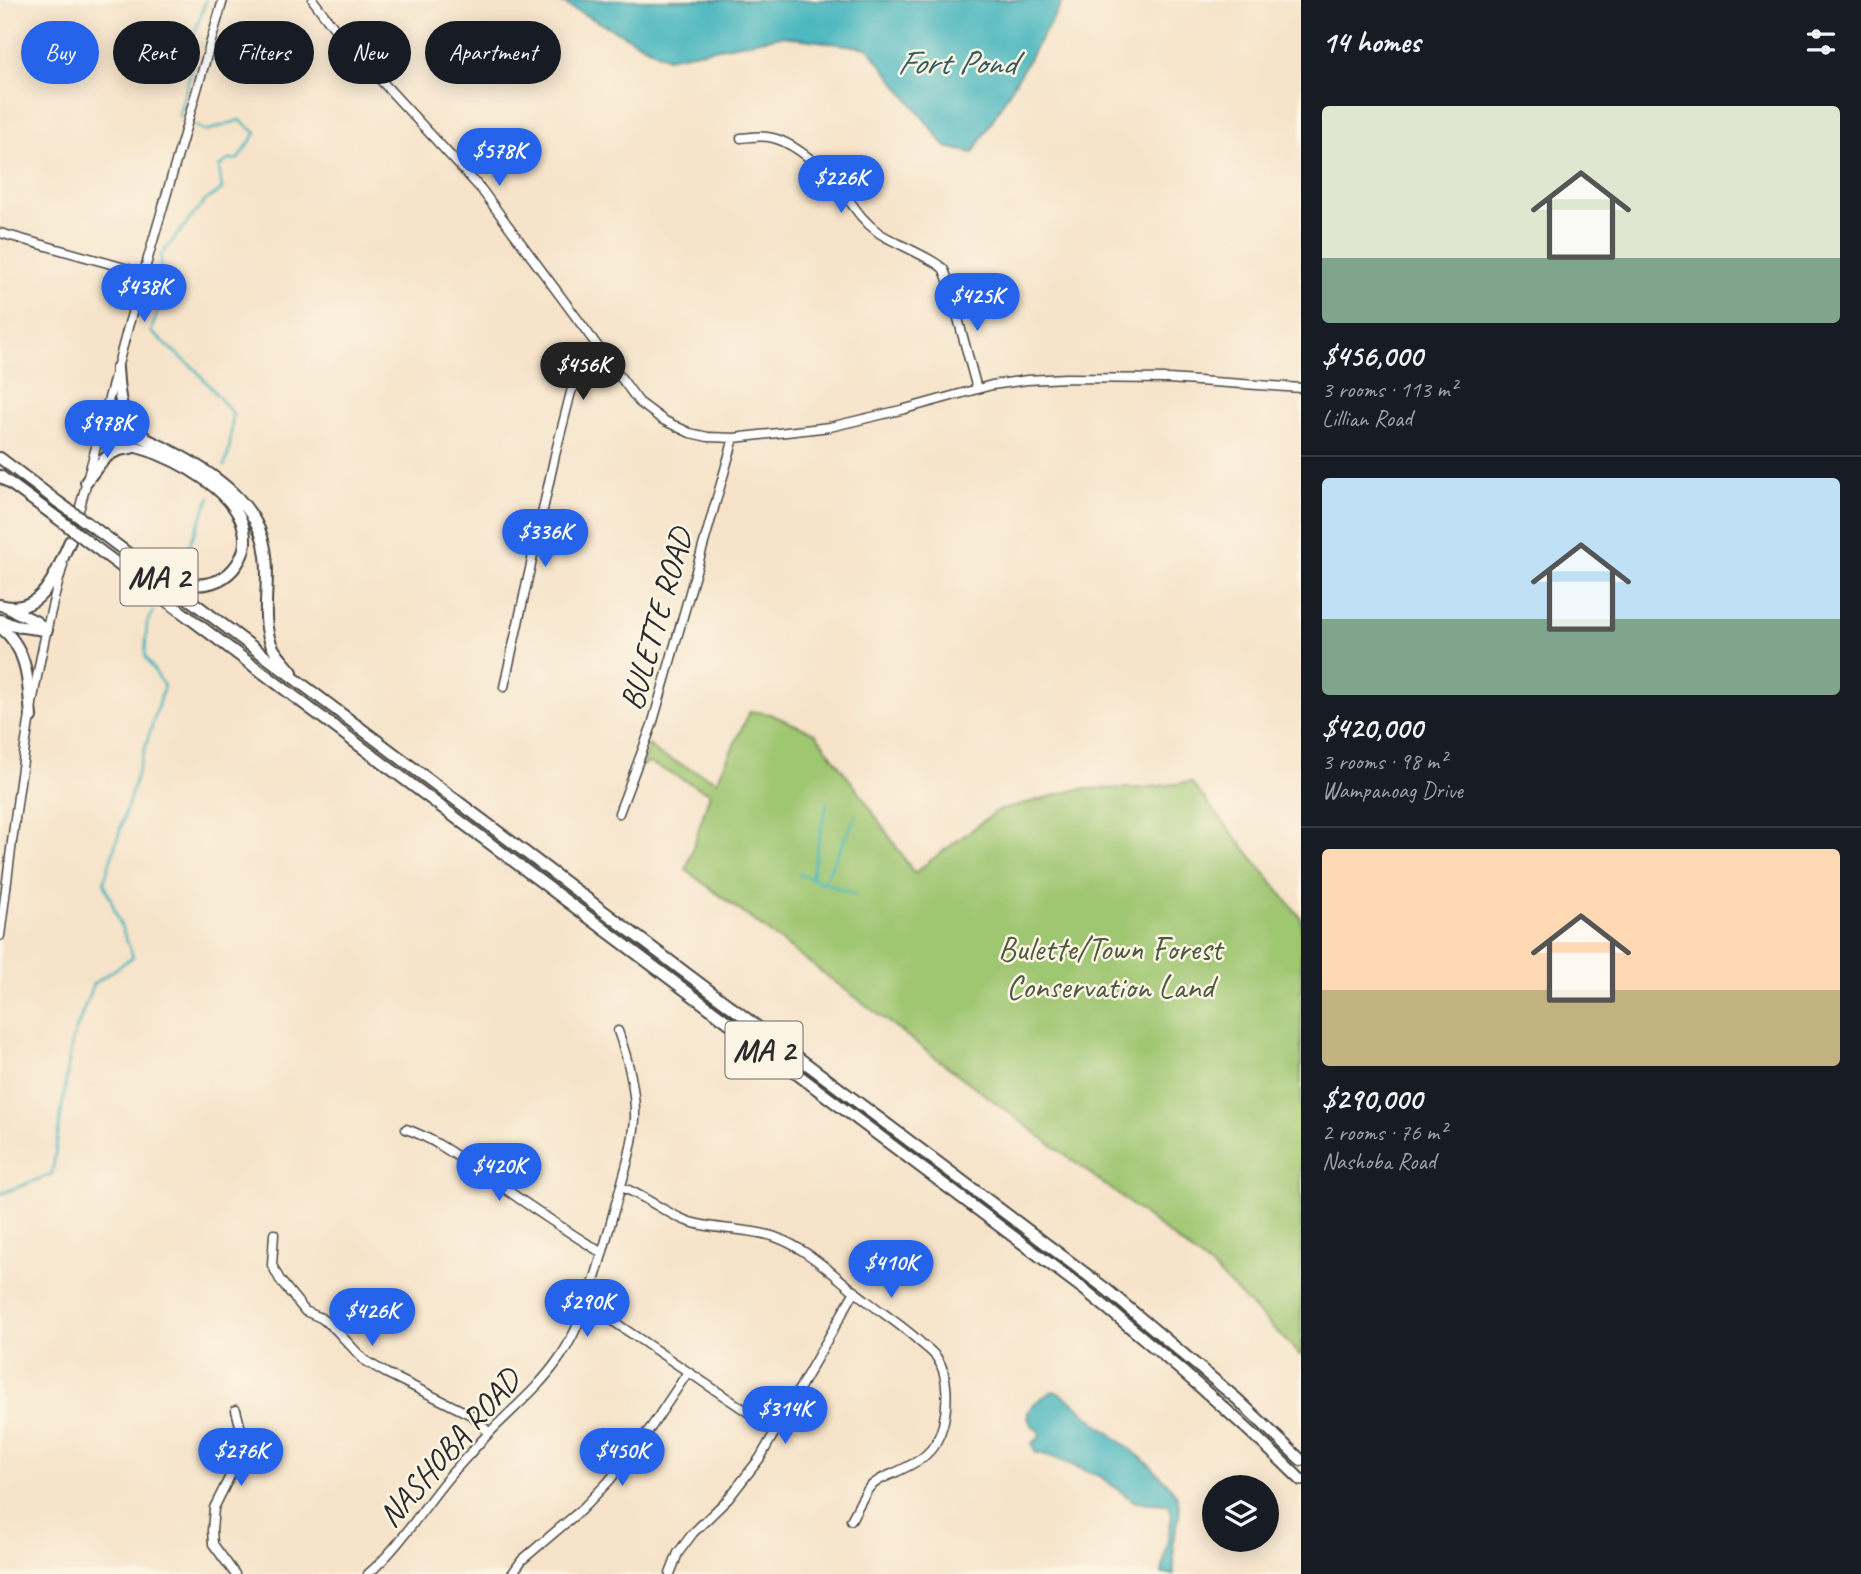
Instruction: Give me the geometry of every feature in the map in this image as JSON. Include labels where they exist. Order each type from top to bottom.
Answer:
[{"type":"highway","points":[[117,368],[119,400],[127,418],[141,434],[153,442]]},
{"type":"highway","points":[[99,430],[108,428],[126,431],[187,460],[223,483],[249,510],[263,539],[267,556],[269,637],[278,655],[305,687]]},
{"type":"highway","points":[[99,430],[110,439],[168,458],[203,479],[234,508],[245,531],[245,545],[235,569],[216,581],[196,586],[153,572]]},
{"type":"highway","points":[[86,482],[108,455],[134,447]]},
{"type":"highway","name":"MA 2","points":[[0,458],[1106,1289],[1237,1399],[1301,1460]]},
{"type":"highway","name":"MA 2","points":[[3,478],[1086,1291],[1208,1392],[1301,1480]]},
{"type":"highway","points":[[1,606],[23,606],[42,594],[50,585],[71,541]]},
{"type":"highway","points":[[1,606],[35,621],[47,631]]},
{"type":"highway","points":[[0,621],[47,631]]},
{"type":"highway","points":[[0,627],[9,634],[26,664],[31,717]]},
{"type":"street","points":[[0,936],[31,717],[47,631],[99,430],[223,0]]},
{"type":"street","points":[[311,0],[340,36],[481,189],[632,393],[646,408],[663,420],[690,433],[734,438],[830,427],[977,389],[1027,380],[1066,377],[1168,379],[1301,388]]},
{"type":"street","points":[[741,138],[771,137],[802,154],[818,165],[860,216],[874,228],[894,242],[942,267],[977,389]]},
{"type":"street","points":[[0,233],[144,273]]},
{"type":"street","points":[[504,687],[571,392],[587,369],[604,356]]},
{"type":"street","name":"BULETTE ROAD","points":[[619,813],[652,725],[734,438]]},
{"type":"street","name":"NASHOBA ROAD","points":[[369,1574],[402,1539],[452,1473],[541,1381],[572,1338],[602,1253],[621,1186],[635,1119],[629,1065],[618,1031]]},
{"type":"street","points":[[406,1129],[433,1141],[560,1228],[602,1253]]},
{"type":"street","points":[[621,1186],[690,1222],[712,1228],[751,1231],[776,1237],[800,1249],[899,1323],[936,1357],[943,1370],[946,1405],[943,1425],[932,1450],[921,1460],[870,1487],[851,1520]]},
{"type":"street","points":[[274,1234],[272,1265],[280,1280],[305,1311],[321,1318],[336,1330],[363,1360],[473,1416],[489,1433]]},
{"type":"street","points":[[670,1574],[678,1553],[693,1533],[729,1499],[760,1458],[855,1291]]},
{"type":"street","points":[[586,1303],[776,1431]]},
{"type":"street","points":[[512,1574],[523,1560],[581,1510],[617,1472],[688,1372]]},
{"type":"street","points":[[235,1574],[213,1544],[212,1530],[214,1508],[243,1450],[243,1437],[236,1410]]},
{"type":"green space","name":"Bulette/Town Forest Conservation Land","points":[[750,711],[770,714],[815,733],[914,873],[997,811],[1078,789],[1142,788],[1191,782],[1301,918],[1301,1356],[1217,1272],[686,870],[710,793],[652,764],[641,766],[649,745],[658,754],[717,781]]},
{"type":"water","name":"Fort Pond","points":[[557,0],[1064,0],[973,153],[946,147],[868,48],[782,36],[667,58]]},
{"type":"water","points":[[1053,1391],[1070,1400],[1139,1456],[1175,1493],[1179,1509],[1172,1545],[1174,1574],[1162,1574],[1172,1514],[1166,1504],[1135,1502],[1101,1477],[1035,1452],[1032,1443],[1039,1438],[1040,1432],[1032,1425],[1028,1414],[1034,1404]]},
{"type":"waterway","points":[[180,118],[193,64],[188,52],[206,0]]},
{"type":"waterway","points":[[194,125],[206,131],[240,120],[256,133],[238,159],[228,160],[219,167],[222,189],[204,202],[161,255],[159,308],[151,332],[196,370],[233,414],[229,452],[224,466]]},
{"type":"waterway","points":[[180,567],[210,497]]},
{"type":"waterway","points":[[0,1194],[52,1174],[72,1041],[93,984],[133,957],[104,882],[164,686],[145,656],[147,623],[153,611]]},
{"type":"waterway","points":[[811,878],[827,802]]},
{"type":"waterway","points":[[823,883],[856,816]]},
{"type":"waterway","points":[[799,874],[855,894]]}]
